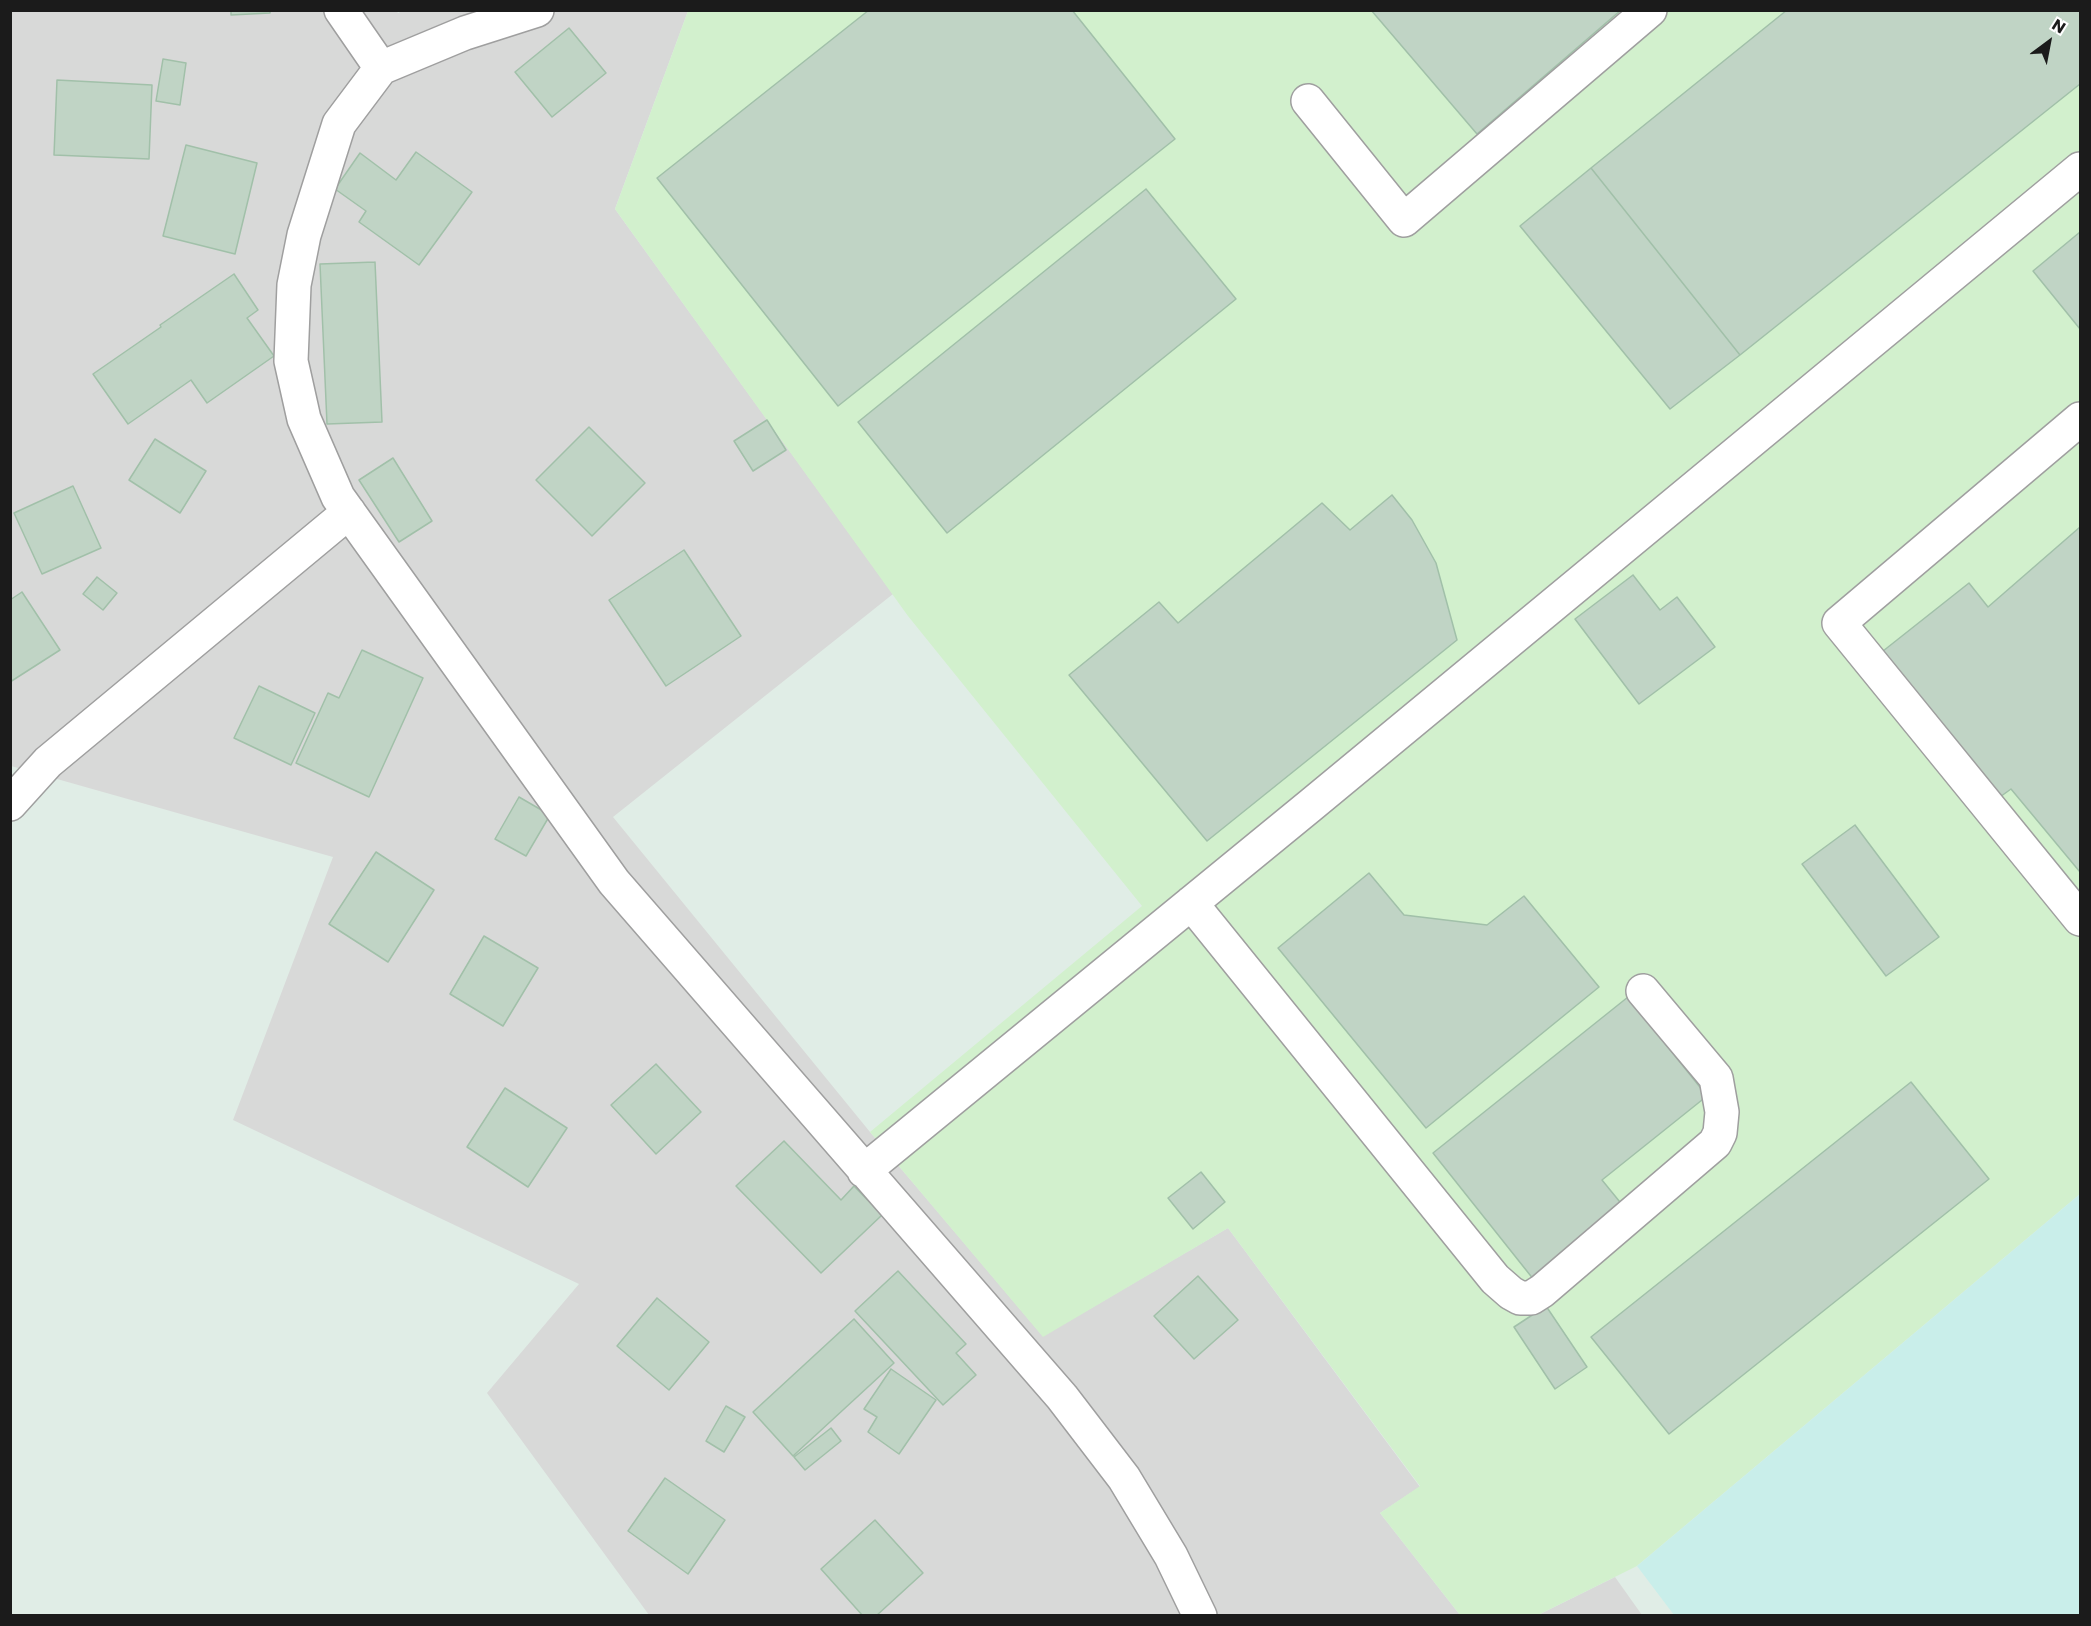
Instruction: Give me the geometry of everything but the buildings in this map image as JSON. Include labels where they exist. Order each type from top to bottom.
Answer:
[{"type":"street","points":[[341,10],[381,68]]},
{"type":"street","points":[[537,10],[465,33],[381,68],[339,124],[304,235],[294,285],[291,361],[304,419],[338,496],[614,882],[1069,1406],[1124,1478],[1171,1556],[1200,1616]]},
{"type":"street","points":[[1308,100],[1404,220],[1650,10]]},
{"type":"street","points":[[864,1171],[2080,169]]},
{"type":"street","points":[[2080,419],[1839,624],[2080,919]]},
{"type":"street","points":[[10,804],[48,762],[349,512]]},
{"type":"street","points":[[1191,903],[1495,1279],[1520,1298],[1531,1298],[1542,1291],[1715,1143],[1720,1133],[1722,1112],[1716,1078],[1643,991]]},
{"type":"shaded area","points":[[396,10],[398,13],[404,10],[688,11],[615,209],[893,594],[613,817],[870,1132],[1043,1336],[1228,1228],[1420,1487],[1380,1513],[1460,1615],[649,1615],[487,1393],[579,1284],[233,1120],[333,857],[11,766],[10,11]]},
{"type":"shaded area","points":[[688,11],[2080,11],[2080,1194],[1637,1566],[1538,1615],[1460,1615],[1380,1513],[1420,1486],[1228,1228],[1043,1337],[870,1132],[1142,906],[908,616],[615,209]]},
{"type":"shaded area","points":[[2080,1194],[2080,1615],[1674,1615],[1637,1566]]},
{"type":"shaded area","points":[[1615,1577],[1642,1615],[1538,1615]]}]
